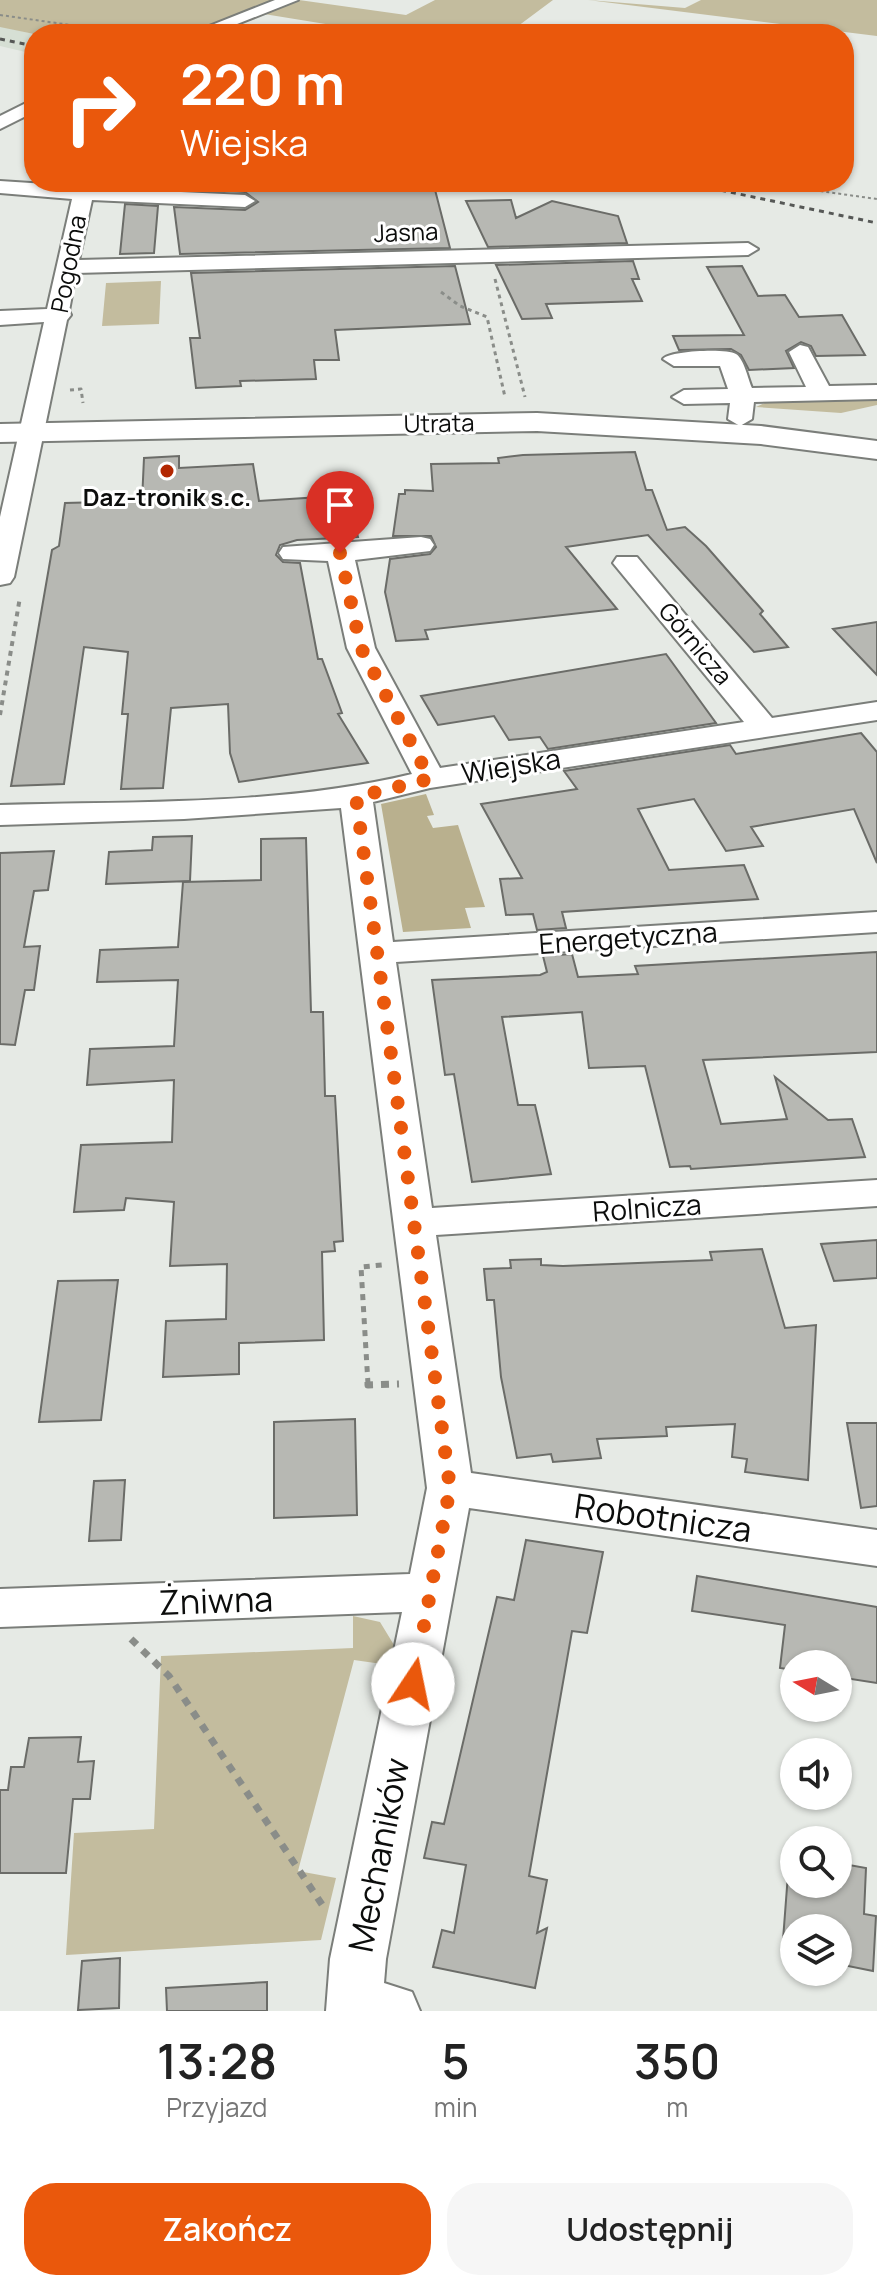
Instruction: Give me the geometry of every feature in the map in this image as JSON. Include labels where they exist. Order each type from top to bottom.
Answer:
[{"type":"main road","name":"Utrata","points":[[0,433],[34,423],[516,406],[742,408],[877,431]]},
{"type":"main road","name":"Utrata","points":[[0,416],[34,423],[537,422],[761,435],[877,450]]},
{"type":"street","points":[[224,24],[290,0]]},
{"type":"street","points":[[0,102],[24,103]]},
{"type":"street","points":[[0,124],[24,109]]},
{"type":"street","name":"Pogodna","points":[[0,187],[24,189]]},
{"type":"street","name":"Pogodna","points":[[0,577],[60,315],[83,194],[59,192]]},
{"type":"street","points":[[158,197],[167,192]]},
{"type":"street","points":[[83,194],[245,201]]},
{"type":"street","name":"Jasna","points":[[67,267],[748,249]]},
{"type":"street","points":[[0,318],[60,315]]},
{"type":"street","points":[[800,352],[821,394]]},
{"type":"street","points":[[674,359],[729,359],[742,408]]},
{"type":"street","name":"Utrata","points":[[684,397],[742,408],[821,394],[877,392]]},
{"type":"street","points":[[292,553],[340,553],[421,545]]},
{"type":"street","points":[[340,553],[361,648],[430,779]]},
{"type":"street","name":"Górnicza","points":[[627,563],[763,726]]},
{"type":"street","name":"Wiejska","points":[[0,815],[184,809],[356,797],[430,779],[877,711]]},
{"type":"street","name":"Mechaników","points":[[356,797],[450,1488],[365,1997]]},
{"type":"street","name":"Energetyczna","points":[[379,953],[877,922]]},
{"type":"street","name":"Rolnicza","points":[[416,1223],[877,1193]]},
{"type":"street","name":"Robotnicza","points":[[450,1488],[877,1548]]},
{"type":"street","name":"Żniwna","points":[[0,1608],[431,1592]]},
{"type":"path","points":[[0,15],[49,24]]},
{"type":"path","points":[[827,192],[877,199]]},
{"type":"path","points":[[494,277],[516,406]]},
{"type":"path","points":[[441,292],[460,306],[487,317],[516,406]]},
{"type":"path","points":[[391,1265],[361,1267],[368,1385],[403,1384],[405,1400]]},
{"type":"path","points":[[95,1605],[169,1676],[365,1997]]},
{"type":"shaded area","points":[[0,0],[278,0],[211,24],[24,24],[24,32],[0,27]]},
{"type":"shaded area","points":[[299,0],[406,15],[435,0],[553,0],[521,24],[326,24],[264,14]]},
{"type":"shaded area","points":[[588,0],[685,8],[701,0],[877,0],[877,36],[854,33],[854,24],[781,24]]},
{"type":"shaded area","points":[[0,26],[24,32],[24,52],[0,46]]},
{"type":"shaded area","points":[[161,281],[159,324],[102,326],[106,283]]},
{"type":"shaded area","points":[[877,394],[877,405],[841,413],[756,407],[767,402],[876,399]]},
{"type":"shaded area","points":[[426,794],[434,815],[427,816],[433,828],[458,825],[485,907],[465,908],[471,928],[403,932],[381,804]]},
{"type":"shaded area","points":[[353,1616],[380,1622],[394,1645],[389,1665],[354,1660],[298,1871],[336,1878],[321,1940],[66,1955],[74,1833],[154,1829],[161,1656],[353,1648]]},
{"type":"building","points":[[245,192],[436,192],[450,248],[180,254],[174,207],[245,210],[258,202]]},
{"type":"building","points":[[511,200],[516,218],[552,201],[618,216],[627,243],[488,247],[466,201]]},
{"type":"building","points":[[125,204],[158,206],[154,253],[120,254]]},
{"type":"building","points":[[633,261],[639,279],[632,279],[642,301],[546,304],[552,318],[522,319],[496,265]]},
{"type":"building","points":[[455,266],[470,324],[335,330],[339,360],[314,360],[316,379],[240,381],[241,386],[196,388],[190,338],[200,338],[191,273]]},
{"type":"building","points":[[742,266],[758,296],[785,295],[799,317],[842,315],[865,355],[816,356],[811,346],[801,342],[786,351],[794,368],[749,370],[741,355],[731,349],[679,350],[673,336],[744,335],[707,267]]},
{"type":"building","points":[[635,452],[646,490],[652,490],[667,530],[685,527],[706,546],[763,611],[760,614],[788,647],[754,652],[648,535],[566,547],[617,609],[425,630],[428,639],[396,641],[385,592],[390,559],[430,554],[436,547],[431,536],[393,536],[399,494],[405,494],[405,490],[433,491],[431,464],[499,463],[498,458],[523,455]]},
{"type":"building","points":[[179,456],[179,468],[253,464],[259,501],[320,497],[317,487],[345,486],[358,537],[297,540],[280,545],[276,555],[283,562],[300,563],[318,659],[322,659],[342,713],[338,714],[368,763],[239,782],[230,753],[228,704],[171,708],[163,788],[121,789],[128,714],[122,714],[128,652],[84,647],[64,784],[11,786],[52,550],[59,546],[65,503],[142,501],[144,458]]},
{"type":"building","points":[[877,622],[877,675],[833,629]]},
{"type":"building","points":[[666,654],[716,723],[548,749],[540,737],[509,740],[494,716],[438,725],[421,696]]},
{"type":"building","points":[[861,733],[877,752],[877,863],[854,809],[751,827],[763,846],[726,851],[694,799],[638,809],[669,870],[744,865],[758,899],[562,912],[566,928],[537,930],[533,914],[506,915],[500,879],[522,878],[481,804],[577,789],[564,771],[730,745],[736,754]]},
{"type":"building","points":[[192,836],[190,881],[106,884],[109,852],[152,850],[153,837]]},
{"type":"building","points":[[306,838],[311,1012],[323,1012],[325,1096],[335,1096],[343,1241],[334,1242],[335,1251],[322,1252],[324,1340],[239,1343],[239,1374],[163,1377],[166,1321],[226,1319],[227,1264],[170,1266],[174,1202],[126,1198],[124,1210],[74,1212],[81,1145],[172,1142],[174,1080],[87,1085],[90,1049],[174,1046],[178,980],[97,982],[100,950],[178,947],[183,882],[261,880],[261,839]]},
{"type":"building","points":[[54,851],[48,890],[34,891],[24,947],[40,946],[34,990],[25,990],[15,1045],[0,1044],[0,853]]},
{"type":"building","points":[[877,952],[877,1052],[703,1060],[721,1124],[787,1119],[775,1077],[828,1120],[852,1119],[865,1157],[691,1169],[690,1166],[670,1167],[645,1066],[589,1068],[582,1012],[502,1017],[518,1105],[535,1105],[551,1174],[472,1182],[454,1074],[445,1075],[432,980],[540,975],[547,972],[543,956],[572,954],[578,977],[638,974],[635,966]]},
{"type":"building","points":[[877,1240],[877,1278],[834,1281],[821,1244]]},
{"type":"building","points":[[762,1249],[785,1328],[816,1325],[808,1480],[745,1472],[747,1459],[732,1457],[735,1424],[666,1427],[667,1436],[597,1439],[601,1458],[553,1462],[551,1454],[517,1458],[501,1377],[494,1300],[487,1300],[484,1269],[511,1268],[510,1260],[541,1259],[541,1265],[563,1266],[712,1260],[710,1252]]},
{"type":"building","points":[[118,1280],[101,1420],[39,1422],[58,1281]]},
{"type":"building","points":[[355,1419],[357,1515],[274,1518],[274,1422]]},
{"type":"building","points":[[847,1423],[877,1423],[877,1506],[861,1508]]},
{"type":"building","points":[[125,1480],[121,1540],[89,1541],[94,1481]]},
{"type":"building","points":[[526,1540],[603,1552],[587,1633],[572,1631],[529,1876],[547,1880],[537,1933],[547,1928],[535,1988],[433,1967],[442,1930],[454,1933],[466,1865],[424,1858],[432,1822],[444,1824],[497,1597],[514,1600]]},
{"type":"building","points":[[697,1576],[877,1607],[877,1683],[852,1679],[852,1650],[782,1650],[785,1625],[692,1611]]},
{"type":"building","points":[[81,1737],[78,1762],[94,1761],[90,1799],[73,1799],[66,1873],[0,1873],[0,1790],[8,1790],[11,1767],[24,1767],[29,1738]]},
{"type":"building","points":[[852,1866],[866,1868],[864,1914],[876,1916],[873,1971],[852,1967],[852,1914],[785,1914],[786,1898],[852,1898]]},
{"type":"building","points":[[120,1958],[119,2008],[78,2010],[82,1961]]},
{"type":"building","points":[[267,1982],[267,2011],[167,2011],[166,1988]]},
{"type":"railway","points":[[0,39],[24,44]]},
{"type":"railway","points":[[730,192],[877,223]]},
{"type":"place","name":"Daz-tronik s.c.","points":[[167,471]]},
{"type":"route","points":[[340,553],[361,648],[430,779],[356,797],[450,1488],[413,1684]]}]
